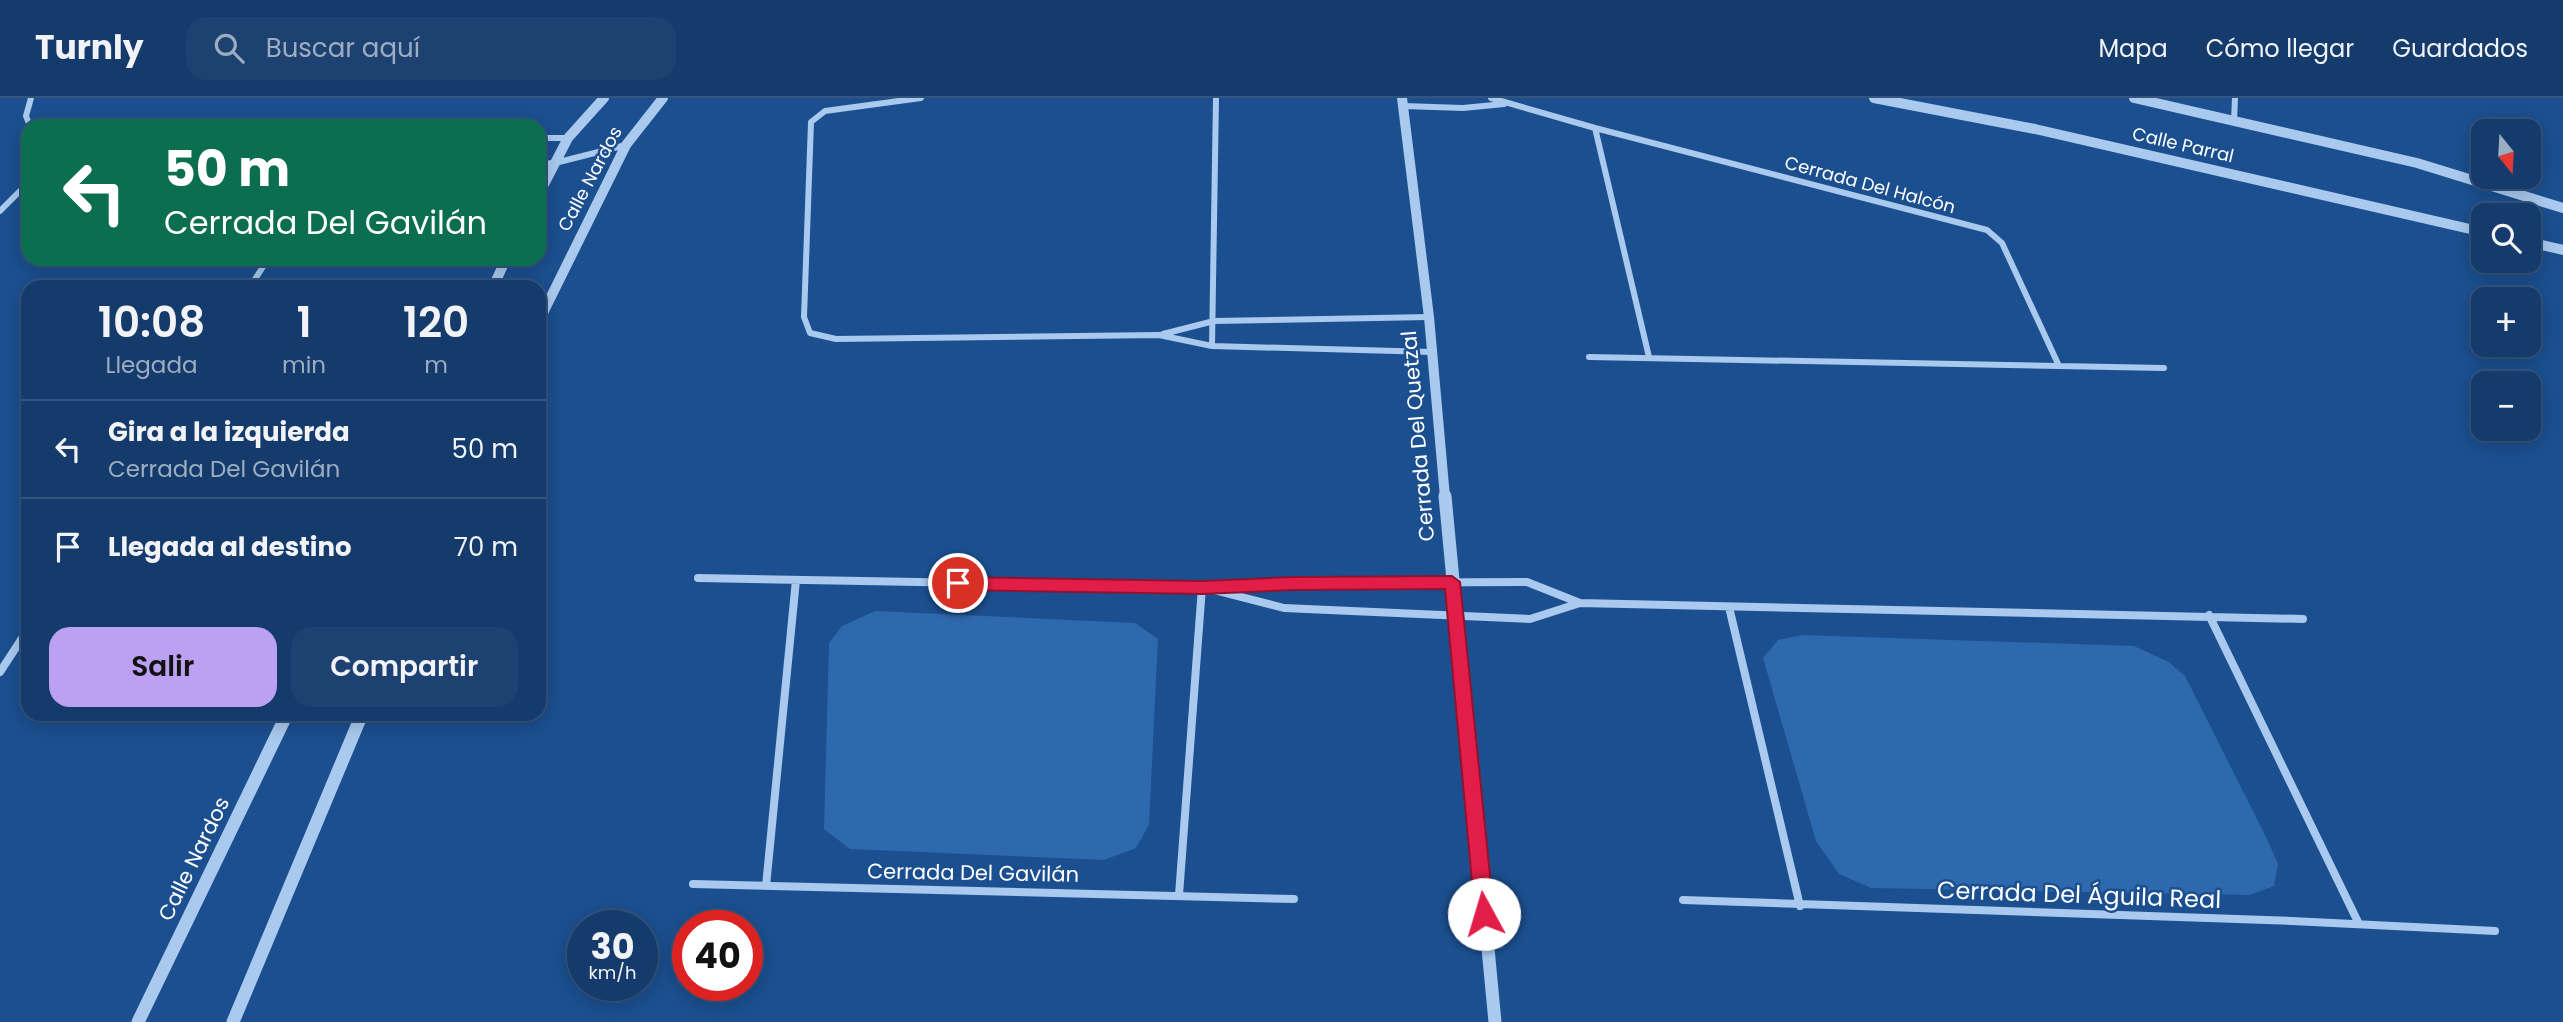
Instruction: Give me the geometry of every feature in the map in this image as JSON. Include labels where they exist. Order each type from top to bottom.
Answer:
[{"type":"street","points":[[27,119],[31,98]]},
{"type":"street","name":"Calle Nardos","points":[[546,180],[568,138],[604,98]]},
{"type":"street","name":"Calle Nardos","points":[[546,307],[626,145],[663,98]]},
{"type":"street","points":[[921,98],[825,111],[811,122],[804,317],[810,333],[836,339],[1159,335],[1212,346],[1432,352]]},
{"type":"street","points":[[1212,346],[1216,98]]},
{"type":"street","name":"Cerrada Del Halcón","points":[[1491,98],[1504,104],[1987,230],[2002,243],[2059,366]]},
{"type":"street","name":"Calle Parral","points":[[1874,98],[2035,129],[2471,229]]},
{"type":"street","points":[[2134,98],[2417,163],[2563,208]]},
{"type":"street","points":[[2234,121],[2235,98]]},
{"type":"street","name":"Cerrada Del Halcón","points":[[1403,102],[1463,108],[1504,104]]},
{"type":"street","name":"Cerrada Del Quetzal","points":[[1403,102],[1429,317],[1495,1022]]},
{"type":"street","points":[[1595,128],[1649,357]]},
{"type":"street","points":[[546,138],[568,138]]},
{"type":"street","points":[[546,164],[626,145]]},
{"type":"street","points":[[0,211],[2,205],[21,189]]},
{"type":"street","points":[[2541,245],[2563,250]]},
{"type":"street","points":[[1159,335],[1214,321],[1429,317]]},
{"type":"street","points":[[1589,356],[2164,368]]},
{"type":"street","points":[[698,578],[1202,587],[1292,583],[1527,582],[1580,603]]},
{"type":"street","points":[[766,886],[796,580]]},
{"type":"street","points":[[1202,587],[1284,608],[1530,619],[1580,603],[2303,619]]},
{"type":"street","points":[[1179,895],[1202,587]]},
{"type":"street","points":[[1729,607],[1800,906]]},
{"type":"street","points":[[2209,615],[2358,922]]},
{"type":"street","points":[[0,672],[21,640]]},
{"type":"street","name":"Calle Nardos","points":[[138,1022],[284,721]]},
{"type":"street","points":[[233,1022],[359,721]]},
{"type":"street","name":"Cerrada Del Gavilán","points":[[693,884],[1294,898]]},
{"type":"street","name":"Cerrada Del Águila Real","points":[[1683,900],[1800,906],[2358,922],[2495,931]]},
{"type":"shaded area","points":[[875,611],[1135,623],[1158,639],[1149,825],[1136,848],[1104,860],[850,849],[824,829],[829,643],[842,626]]},
{"type":"shaded area","points":[[1802,635],[2134,646],[2169,662],[2185,676],[2266,837],[2278,864],[2274,886],[2249,895],[1871,888],[1839,874],[1816,841],[1763,658],[1778,640]]},
{"type":"route","points":[[958,583],[1202,587],[1292,583],[1452,582],[1484,914]]}]
